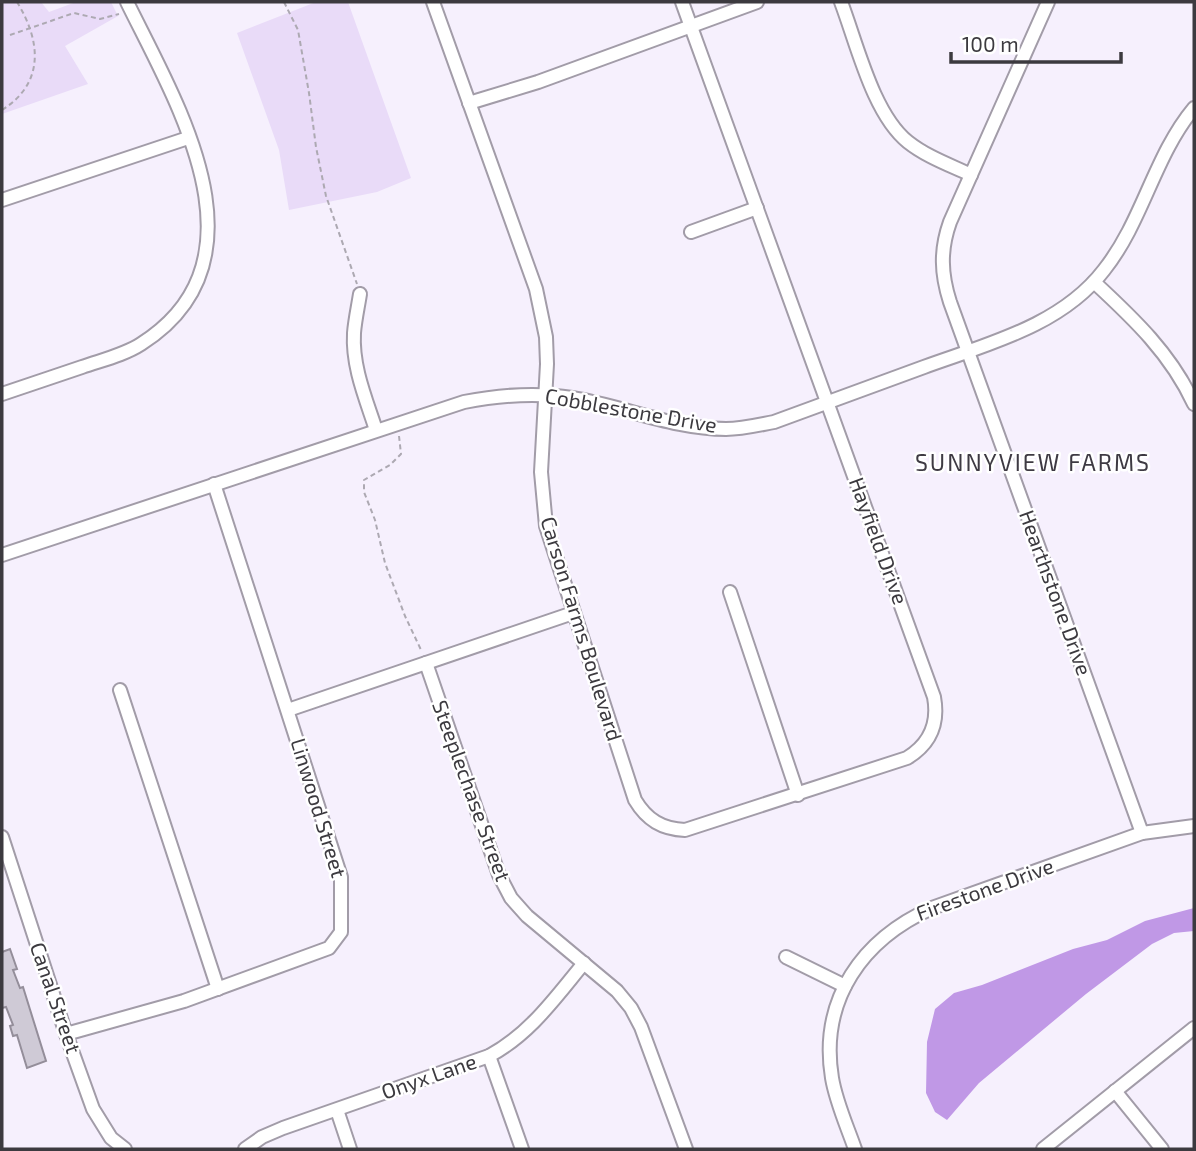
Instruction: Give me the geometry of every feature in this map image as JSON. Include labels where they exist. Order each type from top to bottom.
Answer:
[{"type":"street","name":"Carson Farms Boulevard","points":[[433,2],[536,289],[546,337],[546,395],[541,472],[542,499],[551,548],[635,800],[650,819],[673,829],[685,830],[797,794]]},
{"type":"street","name":"Hayfield Drive","points":[[682,2],[934,697],[936,709],[931,734],[917,752],[907,758],[797,794]]},
{"type":"street","points":[[470,103],[538,82],[757,2]]},
{"type":"street","points":[[841,2],[876,96],[892,126],[918,149],[971,175]]},
{"type":"street","name":"Hearthstone Drive","points":[[1048,2],[947,232],[942,269],[950,302],[1142,832]]},
{"type":"street","points":[[2,394],[119,355],[139,345],[155,334],[182,306],[202,269],[209,228],[204,185],[172,93],[129,6]]},
{"type":"street","name":"Cobblestone Drive","points":[[2,555],[464,402],[519,394],[546,395],[575,398],[683,424],[727,429],[774,422],[968,351],[1046,319],[1094,282],[1119,248],[1170,142],[1194,108]]},
{"type":"street","points":[[2,200],[188,138]]},
{"type":"street","points":[[691,233],[757,208]]},
{"type":"street","points":[[1094,282],[1160,347],[1194,404]]},
{"type":"street","points":[[360,294],[354,353],[357,373],[376,430]]},
{"type":"street","name":"Linwood Street","points":[[66,1034],[184,1001],[329,948],[341,932],[341,877],[214,484]]},
{"type":"street","points":[[730,592],[797,794]]},
{"type":"street","points":[[288,710],[573,613]]},
{"type":"street","name":"Steeplechase Street","points":[[426,663],[499,875],[512,898],[527,916],[617,991],[631,1008],[641,1027],[686,1149]]},
{"type":"street","points":[[120,690],[218,989]]},
{"type":"street","name":"Firestone Drive","points":[[855,1149],[836,1095],[830,1057],[833,1021],[851,974],[879,940],[908,918],[932,908],[1142,832],[1194,826]]},
{"type":"street","name":"Canal Street","points":[[2,837],[93,1109],[111,1138],[125,1149]]},
{"type":"street","points":[[786,957],[845,986]]},
{"type":"street","name":"Onyx Lane","points":[[245,1149],[262,1137],[283,1128],[489,1056],[532,1026],[584,963]]},
{"type":"street","points":[[1043,1149],[1194,1028]]},
{"type":"street","points":[[489,1056],[522,1149]]},
{"type":"street","points":[[1115,1091],[1162,1149]]},
{"type":"street","points":[[337,1110],[351,1149]]},
{"type":"path","points":[[2,110],[24,89],[34,70],[36,58],[30,29],[17,2]]},
{"type":"path","points":[[284,2],[298,30],[326,196],[360,294]]},
{"type":"path","points":[[10,35],[74,13],[108,19],[129,6]]},
{"type":"path","points":[[395,424],[401,454],[390,465],[364,480],[364,492],[375,520],[385,563],[426,663]]},
{"type":"shaded area","points":[[2,2],[41,2],[49,12],[76,2],[111,2],[118,16],[65,46],[88,84],[2,114]]},
{"type":"shaded area","points":[[316,2],[348,2],[411,178],[377,192],[289,210],[279,150],[237,33]]},
{"type":"shaded area","points":[[1194,908],[1194,931],[1174,933],[1152,944],[1086,994],[979,1083],[947,1120],[935,1112],[926,1093],[927,1042],[935,1009],[954,993],[982,985],[1073,949],[1107,940],[1145,921]]},
{"type":"building","points":[[10,949],[17,969],[13,970],[20,988],[23,987],[46,1061],[27,1068],[17,1035],[13,1036],[10,1026],[13,1025],[6,1007],[2,1008],[2,952]]},
{"type":"district","name":"SUNNYVIEW FARMS","points":[[1033,463]]}]
